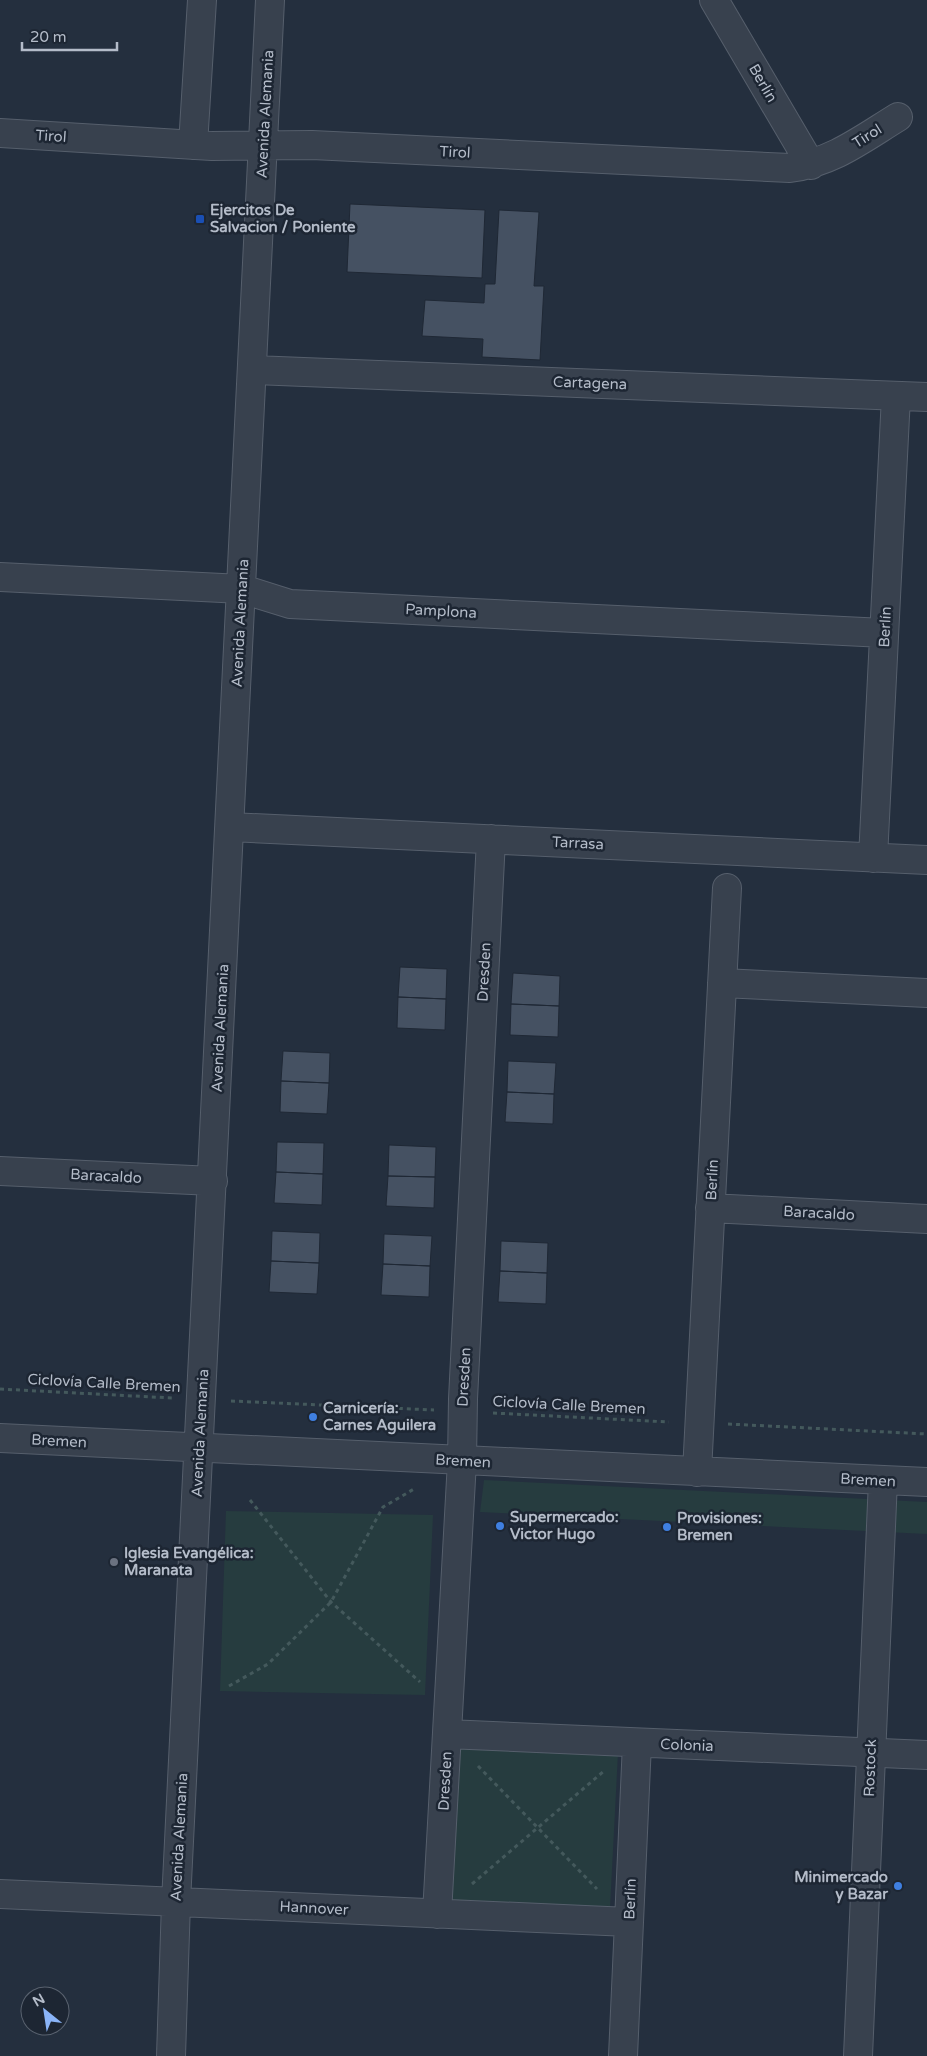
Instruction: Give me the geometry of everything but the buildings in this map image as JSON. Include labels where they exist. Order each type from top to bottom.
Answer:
[{"type":"street","points":[[193,145],[202,0]]},
{"type":"street","name":"Avenida Alemania","points":[[171,2056],[176,1902],[200,1449],[270,0]]},
{"type":"street","name":"Berlín","points":[[714,0],[811,165]]},
{"type":"street","name":"Tirol","points":[[0,133],[193,145],[312,145],[790,168],[811,165],[838,154],[898,117]]},
{"type":"street","name":"Cartagena","points":[[252,370],[927,397]]},
{"type":"street","name":"Berlín","points":[[873,858],[896,396]]},
{"type":"street","name":"Pamplona","points":[[0,577],[242,589],[290,604],[884,633]]},
{"type":"street","name":"Tarrasa","points":[[230,827],[927,860]]},
{"type":"street","name":"Dresden","points":[[437,1914],[462,1461],[491,840]]},
{"type":"street","name":"Berlín","points":[[697,1472],[727,888]]},
{"type":"street","points":[[722,983],[927,993]]},
{"type":"street","name":"Baracaldo","points":[[0,1171],[213,1181]]},
{"type":"street","name":"Baracaldo","points":[[710,1208],[927,1219]]},
{"type":"street","name":"Bremen","points":[[0,1438],[200,1449],[927,1482]]},
{"type":"street","name":"Rostock","points":[[858,2056],[882,1480]]},
{"type":"street","name":"Colonia","points":[[448,1721],[637,1742],[927,1755]]},
{"type":"street","name":"Berlín","points":[[623,2056],[637,1742]]},
{"type":"street","name":"Hannover","points":[[0,1894],[629,1922]]},
{"type":"path","name":"Ciclovía Calle Bremen","points":[[0,1389],[927,1434]]},
{"type":"path","points":[[229,1686],[268,1664],[331,1602],[383,1507],[415,1488]]},
{"type":"path","points":[[250,1500],[331,1602],[448,1721],[537,1828],[629,1922]]},
{"type":"path","points":[[437,1914],[637,1742]]},
{"type":"green space","points":[[484,1480],[927,1502],[927,1534],[480,1512]]},
{"type":"green space","points":[[226,1511],[433,1515],[425,1695],[220,1691]]},
{"type":"green space","points":[[460,1746],[618,1753],[610,1908],[452,1901]]},
{"type":"place","name":"Ejercitos De Salvacion / Poniente","points":[[200,219]]},
{"type":"place","name":"Carnicería: Carnes Aguilera","points":[[313,1417]]},
{"type":"place","name":"Supermercado: Victor Hugo","points":[[500,1526]]},
{"type":"place","name":"Provisiones: Bremen","points":[[667,1527]]},
{"type":"place","name":"Iglesia Evangélica: Maranata","points":[[114,1562]]},
{"type":"place","name":"Minimercado y Bazar","points":[[898,1886]]}]
